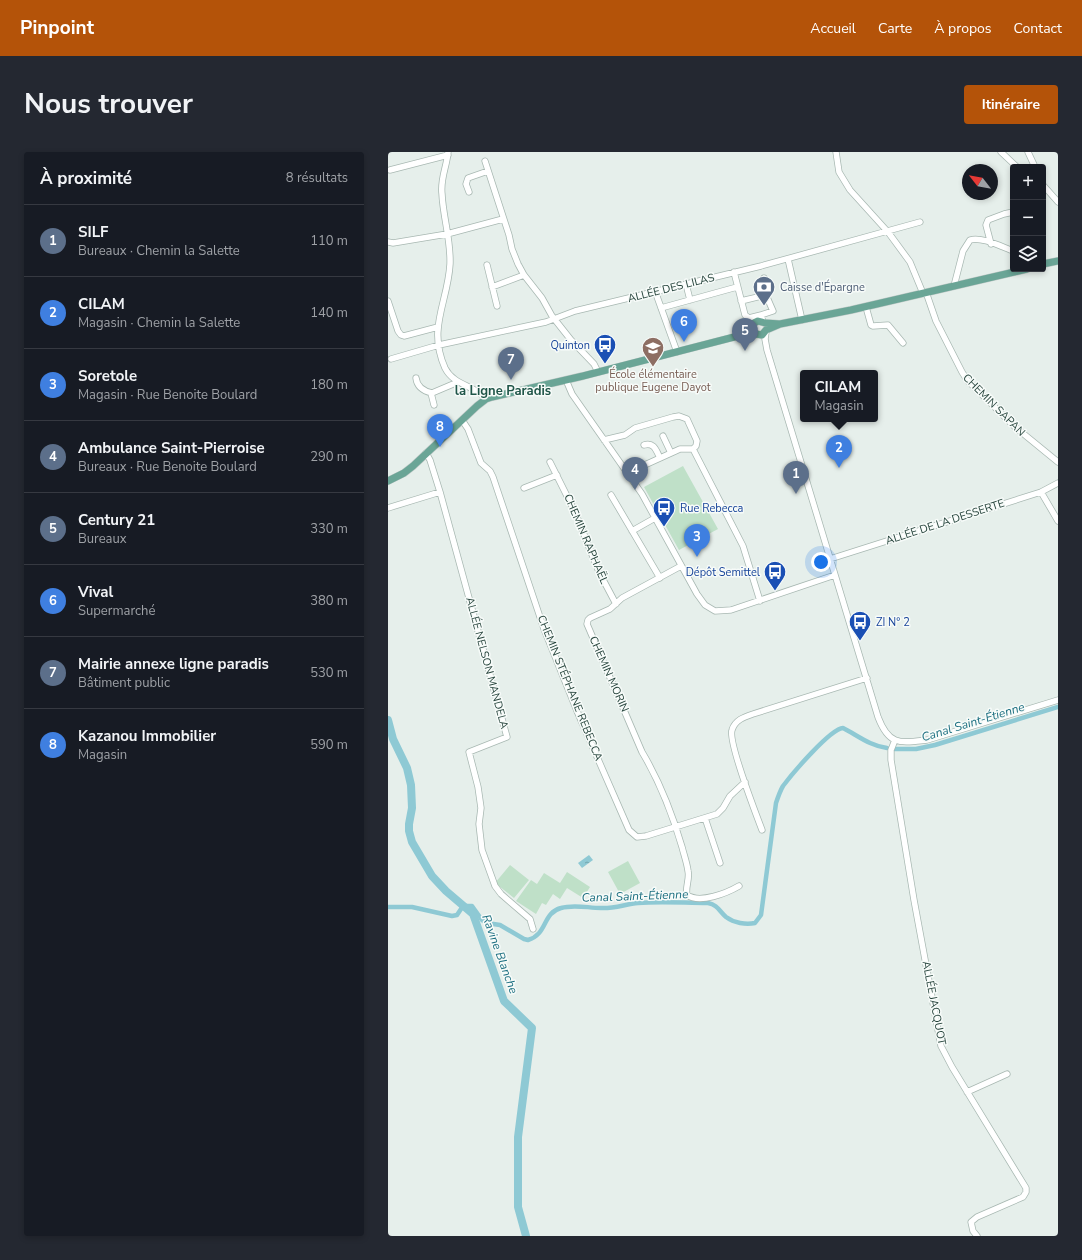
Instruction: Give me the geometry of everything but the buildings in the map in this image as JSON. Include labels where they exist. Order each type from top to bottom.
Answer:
[{"type":"main road","points":[[1046,263],[1058,261]]},
{"type":"main road","points":[[755,332],[756,322],[764,324],[780,324],[802,320],[866,307],[1012,272]]},
{"type":"main road","points":[[388,480],[404,472],[486,399],[755,332],[762,335],[764,324]]},
{"type":"street","name":"CHEMIN SAPAN","points":[[836,152],[839,172],[847,186],[888,232],[910,262],[922,291],[927,295],[936,321],[947,341],[956,363],[967,380],[1015,427],[1058,462]]},
{"type":"street","points":[[1001,152],[1014,164]]},
{"type":"street","points":[[1028,152],[1034,164]]},
{"type":"street","points":[[390,170],[448,154],[442,185],[449,251],[449,268],[439,312],[438,327],[440,355],[445,368],[451,377],[481,394],[486,399]]},
{"type":"street","points":[[485,161],[514,255],[524,275],[542,298],[554,319],[571,340],[594,364],[598,372]]},
{"type":"street","points":[[469,192],[466,184],[468,178],[488,171]]},
{"type":"street","points":[[1046,188],[1058,202]]},
{"type":"street","points":[[992,244],[986,223],[990,219],[1010,213]]},
{"type":"street","points":[[388,242],[393,243],[447,234],[504,219]]},
{"type":"street","name":"ALLÉE DES LILAS","points":[[391,359],[439,345],[538,324],[575,311],[788,259],[920,222]]},
{"type":"street","points":[[954,286],[963,251],[970,240],[975,239],[1010,250]]},
{"type":"street","points":[[788,259],[802,320]]},
{"type":"street","points":[[487,265],[497,306]]},
{"type":"street","points":[[734,272],[745,315],[764,324]]},
{"type":"street","points":[[492,287],[524,275]]},
{"type":"street","points":[[764,278],[766,295],[773,311],[764,324],[767,350],[835,575],[882,726],[886,734],[895,740],[905,742],[927,740],[1058,700]]},
{"type":"street","points":[[686,284],[690,300]]},
{"type":"street","points":[[661,308],[737,287]]},
{"type":"street","points":[[655,291],[677,352]]},
{"type":"street","points":[[741,301],[766,295]]},
{"type":"street","points":[[388,301],[398,331],[401,335],[404,336],[438,327]]},
{"type":"street","points":[[866,307],[871,325],[888,325],[903,343]]},
{"type":"street","points":[[755,332],[767,350]]},
{"type":"street","points":[[416,378],[420,388],[431,392],[458,382]]},
{"type":"street","points":[[566,380],[572,394],[642,494],[680,566],[697,594],[706,605],[715,611],[733,610],[835,575]]},
{"type":"street","points":[[431,392],[434,405]]},
{"type":"street","points":[[604,440],[625,435],[635,428],[679,416],[687,419],[697,441],[696,446],[693,449]]},
{"type":"street","name":"CHEMIN STÉPHANE REBECCA","points":[[462,420],[468,430],[481,463],[490,471],[493,477],[544,629],[577,711],[629,830],[636,836],[642,837],[667,831],[720,812],[730,796],[745,782]]},
{"type":"street","points":[[663,436],[671,453]]},
{"type":"street","points":[[644,445],[653,445],[660,458]]},
{"type":"street","points":[[627,473],[680,449],[693,449]]},
{"type":"street","points":[[693,449],[743,546],[760,601]]},
{"type":"street","name":"ALLÉE NELSON MANDELA","points":[[426,453],[430,460],[440,492],[507,737],[469,752],[478,787],[481,808],[479,824],[482,850],[495,886],[501,894],[530,919],[533,929]]},
{"type":"street","name":"CHEMIN RAPHAËL","points":[[550,462],[575,512],[599,572],[616,604]]},
{"type":"street","points":[[524,488],[557,475]]},
{"type":"street","name":"ALLÉE DE LA DESSERTE","points":[[830,558],[1041,492],[1058,483]]},
{"type":"street","points":[[388,508],[440,492]]},
{"type":"street","points":[[1041,492],[1058,521]]},
{"type":"street","points":[[611,495],[660,578]]},
{"type":"street","points":[[632,531],[655,518]]},
{"type":"street","name":"CHEMIN MORIN","points":[[676,827],[662,790],[642,752],[587,624],[590,618],[610,610],[622,598],[680,566]]},
{"type":"street","points":[[762,830],[732,742],[731,734],[734,725],[741,719],[867,678]]},
{"type":"street","name":"ALLÉE JACQUOT","points":[[895,740],[890,750],[891,760],[914,900],[941,1046],[952,1067],[1026,1188],[1026,1192],[1022,1197],[976,1217],[971,1222],[973,1231],[977,1236]]},
{"type":"street","points":[[705,818],[720,863]]},
{"type":"street","points":[[676,827],[688,871],[686,893],[689,897],[715,897],[725,894],[739,886]]},
{"type":"street","points":[[967,1092],[1007,1074]]},
{"type":"green space","points":[[683,466],[718,529],[679,550],[644,487]]},
{"type":"green space","points":[[628,861],[640,883],[620,894],[608,872]]},
{"type":"green space","points":[[510,865],[529,880],[514,898],[495,883]]},
{"type":"green space","points":[[567,872],[590,887],[583,898],[567,888],[560,899],[553,894],[546,905],[542,903],[536,914],[516,901],[531,880],[537,884],[544,873],[560,883]]},
{"type":"water","points":[[589,855],[593,860],[582,868],[578,863]]},
{"type":"waterway","name":"Canal Saint-Étienne","points":[[893,749],[916,749],[935,745],[1058,707]]},
{"type":"waterway","name":"Ravine Blanche","points":[[388,720],[393,739],[407,768],[411,785],[412,808],[409,831],[412,842],[432,876],[446,891],[473,914],[504,1001],[532,1028],[518,1137],[518,1207],[526,1236]]},
{"type":"waterway","name":"Canal Saint-Étienne","points":[[388,907],[412,907],[452,916],[457,915],[463,906],[472,906],[482,920],[487,923],[500,925],[528,940],[539,933],[551,914],[561,908],[571,906],[606,908],[647,902],[708,903],[716,907],[726,917],[733,921],[744,924],[755,923],[761,915],[776,803],[783,786],[821,744],[837,730],[843,728],[869,743],[887,748]]},
{"type":"place","name":"Caisse d'Épargne","points":[[764,306]]},
{"type":"place","name":"Vival","points":[[684,342]]},
{"type":"place","name":"Century 21","points":[[745,351]]},
{"type":"place","name":"Quinton","points":[[605,364]]},
{"type":"place","name":"École élémentaire publique Eugene Dayot","points":[[653,368]]},
{"type":"place","name":"Mairie annexe ligne paradis","points":[[511,380]]},
{"type":"place","name":"Kazanou Immobilier","points":[[440,447]]},
{"type":"place","name":"CILAM","points":[[839,468]]},
{"type":"place","name":"Ambulance Saint-Pierroise","points":[[635,490]]},
{"type":"place","name":"SILF","points":[[796,494]]},
{"type":"place","name":"Rue Rebecca","points":[[664,528]]},
{"type":"place","name":"Soretole","points":[[697,557]]},
{"type":"place","name":"Dépôt Semittel","points":[[775,592]]},
{"type":"place","name":"ZI N° 2","points":[[860,642]]},
{"type":"district","name":"la Ligne Paradis","points":[[503,391]]}]
